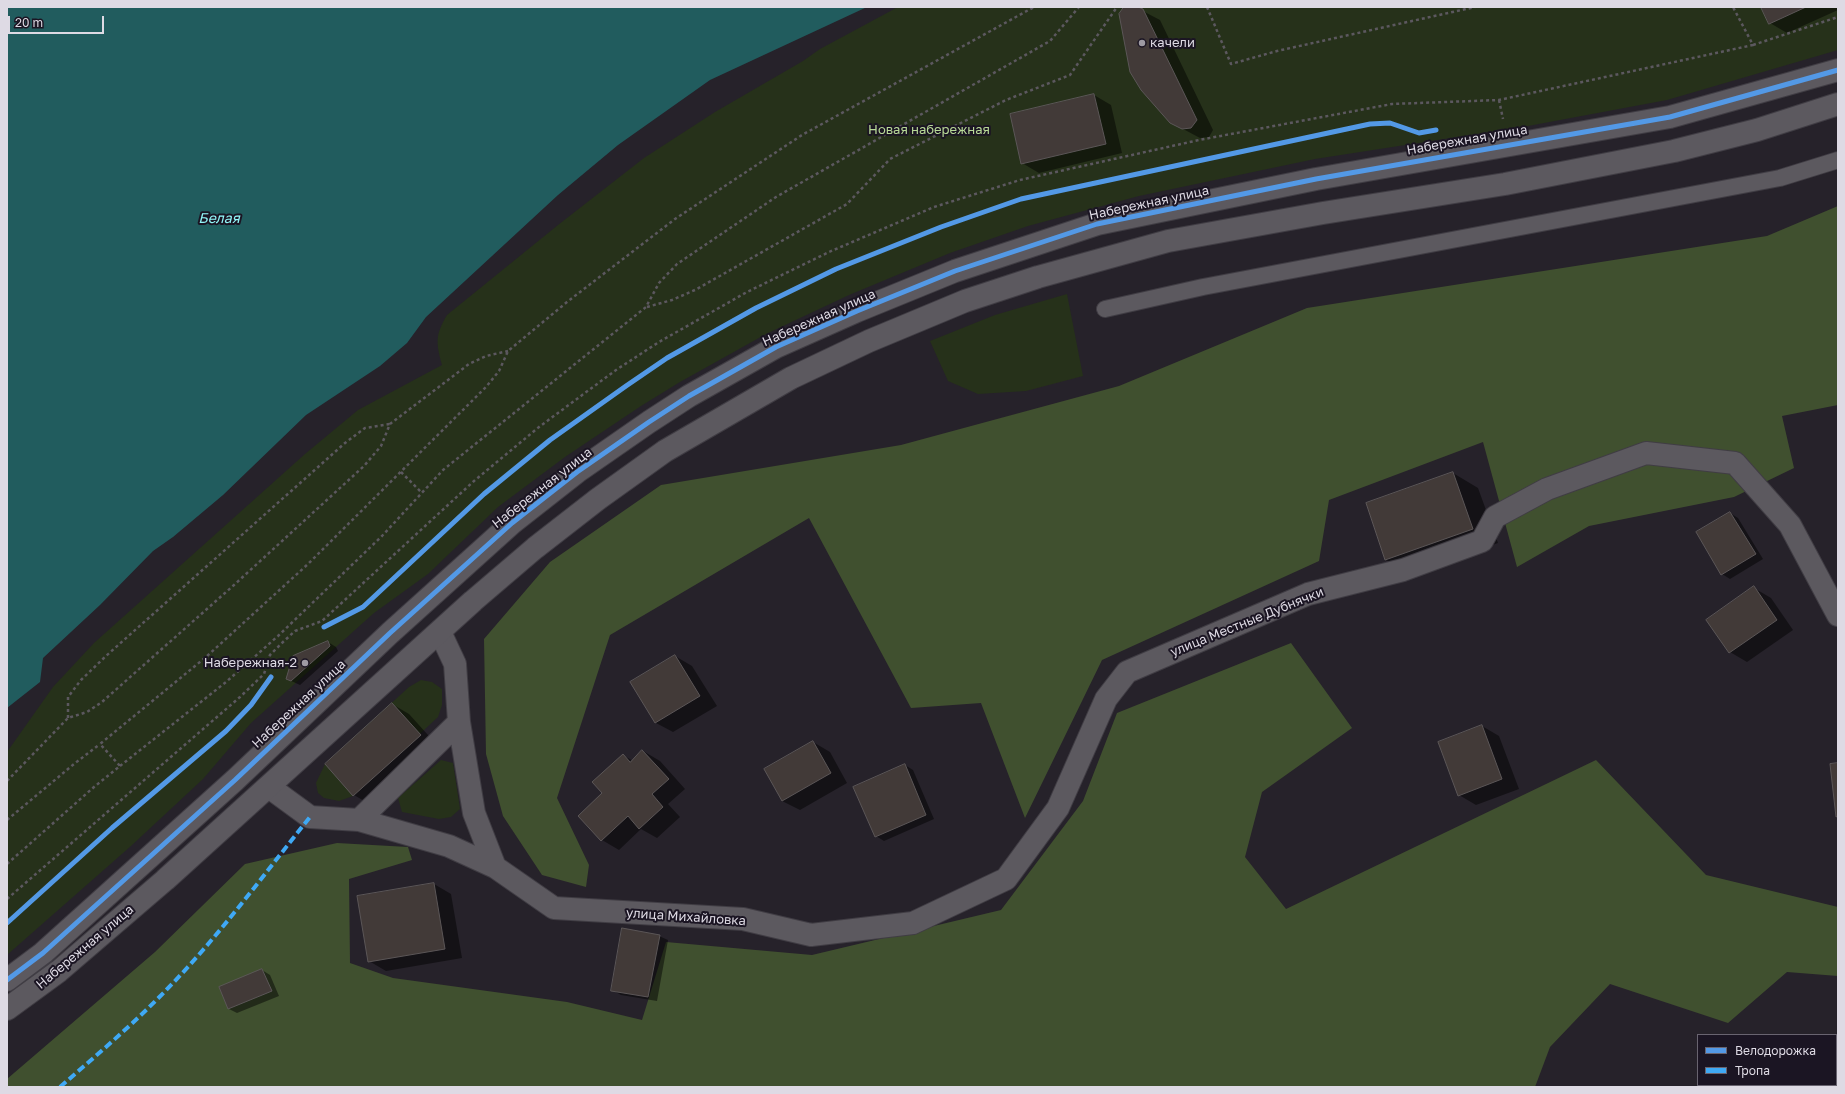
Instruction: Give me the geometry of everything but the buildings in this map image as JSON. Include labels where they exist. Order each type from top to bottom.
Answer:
[{"type":"street","name":"Набережная улица","points":[[7,980],[43,953],[235,780],[390,633],[512,523],[577,472],[688,396],[776,347],[857,311],[956,271],[1097,224],[1316,179],[1670,117],[1838,70]]},
{"type":"street","name":"Набережная улица","points":[[7,1009],[59,971],[165,880],[535,548],[598,499],[664,452],[778,386],[869,341],[965,301],[1038,277],[1168,241],[1323,213],[1505,184],[1674,151],[1756,130],[1838,104]]},
{"type":"street","points":[[1097,224],[1105,258]]},
{"type":"street","name":"улица Местные Дубнячки","points":[[1106,699],[1127,672],[1308,594],[1403,570],[1482,541],[1495,517],[1547,489],[1646,452],[1734,463],[1790,525],[1838,615]]},
{"type":"street","points":[[440,632],[455,664],[459,722],[474,813],[495,867]]},
{"type":"street","name":"улица Михайловка","points":[[268,787],[310,817],[359,820],[448,846],[495,867],[554,908],[743,920],[811,935],[914,923],[1006,879],[1058,808],[1106,699]]},
{"type":"street","points":[[359,820],[459,722]]},
{"type":"lane","points":[[1105,308],[1203,287],[1780,178],[1838,160]]},
{"type":"path","points":[[7,820],[206,657],[308,564],[486,387],[499,371],[508,351],[567,302],[675,219],[789,144],[1034,7]]},
{"type":"path","points":[[7,864],[94,787],[226,682],[278,636],[377,541],[443,470],[646,307],[660,283],[677,264],[776,197],[1050,41],[1079,7]]},
{"type":"path","points":[[646,307],[672,300],[695,290],[847,204],[890,159],[1006,100],[1070,75],[1117,7]]},
{"type":"path","points":[[1207,7],[1231,64],[1277,51],[1475,7]]},
{"type":"path","points":[[1733,7],[1753,45]]},
{"type":"path","points":[[1500,100],[1753,45],[1838,17]]},
{"type":"path","points":[[68,718],[68,697],[81,680],[345,443],[365,428],[390,424],[469,364],[486,356],[508,351]]},
{"type":"path","points":[[7,781],[68,718],[87,712],[102,702],[234,585],[364,466],[382,446],[390,424]]},
{"type":"path","points":[[401,472],[422,493]]},
{"type":"path","points":[[278,636],[283,642]]},
{"type":"path","points":[[100,744],[120,766]]},
{"type":"green space","name":"Новая набережная","points":[[898,7],[1838,7],[1838,50],[1667,100],[1528,126],[1315,159],[1139,196],[1028,226],[950,253],[849,295],[766,334],[680,382],[641,406],[565,457],[498,507],[428,574],[374,613],[251,723],[203,779],[131,846],[7,955],[7,752],[53,687],[94,643],[305,454],[358,410],[442,365],[438,339],[440,328],[447,315],[558,225],[644,158],[715,112],[803,61],[820,49]]},
{"type":"green space","points":[[1838,206],[1838,405],[1782,416],[1794,468],[1734,497],[1589,526],[1517,567],[1483,442],[1329,500],[1319,561],[1102,660],[1025,818],[981,703],[911,708],[809,518],[610,635],[557,798],[589,865],[586,887],[542,875],[503,816],[486,754],[484,639],[550,562],[661,485],[901,445],[1119,386],[1307,308],[1767,236]]},
{"type":"green space","points":[[1067,294],[1083,376],[1026,391],[978,394],[948,381],[930,341],[995,315]]},
{"type":"green space","points":[[1291,643],[1352,728],[1262,792],[1245,857],[1286,909],[1596,760],[1706,875],[1838,907],[1838,976],[1787,972],[1728,1023],[1610,984],[1550,1047],[1535,1087],[7,1087],[7,1079],[155,952],[245,864],[337,843],[408,847],[412,860],[349,879],[350,963],[393,978],[567,1002],[642,1020],[666,942],[812,955],[1001,910],[1083,801],[1117,713]]},
{"type":"green space","points":[[421,680],[432,682],[442,689],[442,705],[438,717],[353,796],[339,801],[324,798],[318,793],[316,783],[325,764],[409,687]]},
{"type":"green space","points":[[441,760],[453,763],[460,809],[451,817],[439,819],[402,812],[398,798]]},
{"type":"water","name":"Белая","points":[[7,7],[867,7],[710,80],[618,145],[558,195],[426,317],[407,343],[380,366],[306,415],[223,495],[173,537],[153,551],[100,605],[43,658],[40,682],[7,708]]},
{"type":"marked path","points":[[60,1087],[103,1050],[159,998],[226,923],[310,817]]},
{"type":"cycle path","points":[[7,980],[43,953],[235,780],[390,633],[512,523],[577,472],[649,422],[689,396],[776,347],[857,311],[955,271],[1097,224],[1316,179],[1670,117],[1838,70]]},
{"type":"cycle path","points":[[324,627],[363,607],[484,494],[550,440],[626,386],[667,358],[756,308],[836,269],[941,227],[1021,199],[1370,124],[1390,123],[1419,133],[1436,130]]},
{"type":"cycle path","points":[[7,923],[112,828],[226,731],[251,705],[271,677]]},
{"type":"place","name":"качели","points":[[1142,43]]},
{"type":"place","name":"Набережная-2","points":[[305,663]]}]
